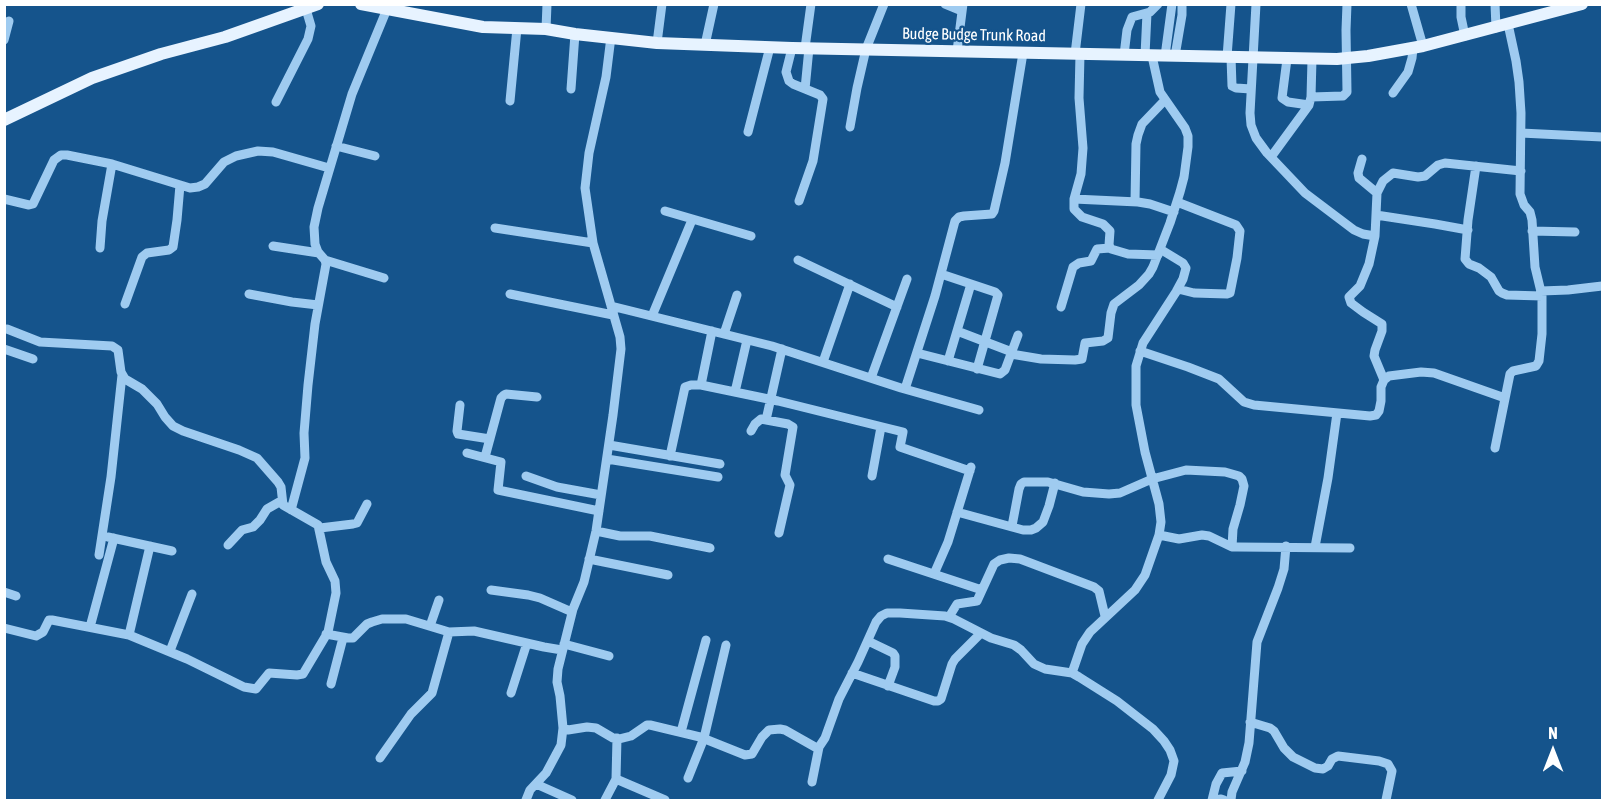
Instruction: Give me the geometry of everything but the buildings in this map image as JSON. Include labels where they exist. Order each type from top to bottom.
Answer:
[{"type":"main road","name":"Budge Budge Trunk Road","points":[[361,4],[483,27],[546,29],[657,43],[1287,59],[1347,58],[1418,47],[1582,4]]},
{"type":"main road","points":[[5,119],[92,78],[161,54],[225,37],[308,7]]},
{"type":"street","points":[[546,29],[547,4]]},
{"type":"street","points":[[657,43],[662,4]]},
{"type":"street","points":[[705,45],[714,4]]},
{"type":"street","points":[[805,89],[802,48],[811,4]]},
{"type":"street","points":[[850,127],[866,49],[884,4]]},
{"type":"street","points":[[945,4],[963,8],[957,51]]},
{"type":"street","points":[[1081,4],[1077,54],[1083,148],[1081,174],[1073,205],[1076,212],[1102,224],[1110,231],[1110,248]]},
{"type":"street","points":[[1124,55],[1130,20],[1135,16],[1148,13],[1158,4]]},
{"type":"street","points":[[1170,56],[1172,4]]},
{"type":"street","points":[[1170,56],[1182,15],[1182,4]]},
{"type":"street","points":[[1231,4],[1229,57],[1232,86],[1251,89]]},
{"type":"street","points":[[1256,4],[1250,112],[1256,138],[1270,157],[1305,192],[1348,226],[1363,234],[1375,236]]},
{"type":"street","points":[[1287,59],[1282,98],[1288,102],[1310,101],[1346,94],[1347,4]]},
{"type":"street","points":[[1392,93],[1408,72],[1418,47],[1412,4]]},
{"type":"street","points":[[1461,4],[1465,36]]},
{"type":"street","points":[[1495,4],[1516,61],[1520,82],[1520,195],[1530,212],[1534,267],[1541,293],[1542,334],[1539,361],[1536,366],[1518,369],[1510,374],[1495,448]]},
{"type":"street","points":[[276,102],[308,39],[311,27],[308,7]]},
{"type":"street","points":[[291,510],[305,458],[304,433],[318,306],[322,256],[315,244],[314,227],[352,94],[387,9]]},
{"type":"street","points":[[957,332],[1011,353],[1041,359],[1082,359],[1085,343],[1104,341],[1108,338],[1114,304],[1143,281],[1153,267],[1177,202],[1186,168],[1188,136],[1160,92],[1148,56],[1148,13]]},
{"type":"street","points":[[4,40],[9,21]]},
{"type":"street","points":[[510,101],[517,28]]},
{"type":"street","points":[[571,89],[575,34]]},
{"type":"street","points":[[526,801],[530,790],[546,774],[560,748],[563,728],[557,682],[558,669],[572,612],[584,582],[596,531],[621,349],[620,338],[592,243],[585,188],[606,77],[611,37]]},
{"type":"street","points":[[748,132],[770,47]]},
{"type":"street","points":[[799,201],[813,161],[823,99],[820,95],[789,81],[786,72],[802,48]]},
{"type":"street","points":[[905,389],[935,296],[952,229],[959,217],[992,214],[994,211],[1005,163],[1023,53]]},
{"type":"street","points":[[1270,157],[1310,101],[1312,59]]},
{"type":"street","points":[[1135,202],[1138,135],[1142,124],[1165,100]]},
{"type":"street","points":[[1521,133],[1602,137]]},
{"type":"street","points":[[336,146],[375,156]]},
{"type":"street","points":[[4,199],[29,206],[33,204],[54,160],[61,155],[112,164],[194,188],[205,184],[224,162],[236,156],[258,151],[273,152],[329,168]]},
{"type":"street","points":[[1362,159],[1359,178],[1377,193]]},
{"type":"street","points":[[1384,380],[1374,356],[1382,324],[1351,303],[1349,297],[1363,280],[1375,236],[1377,193],[1383,181],[1393,173],[1425,176],[1438,165],[1445,163],[1521,171]]},
{"type":"street","points":[[100,248],[102,221],[112,164]]},
{"type":"street","points":[[1476,166],[1469,207],[1465,259],[1469,264],[1491,277],[1499,291],[1507,295],[1602,286]]},
{"type":"street","points":[[125,304],[144,254],[173,247],[180,185]]},
{"type":"street","points":[[1074,199],[1135,202],[1174,212]]},
{"type":"street","points":[[1177,202],[1236,225],[1240,231],[1230,292],[1227,294],[1178,290]]},
{"type":"street","points":[[665,211],[752,236]]},
{"type":"street","points":[[1376,215],[1468,230]]},
{"type":"street","points":[[652,316],[692,220]]},
{"type":"street","points":[[495,228],[592,243]]},
{"type":"street","points":[[1532,231],[1575,232]]},
{"type":"street","points":[[273,246],[322,256],[384,278]]},
{"type":"street","points":[[1061,307],[1073,267],[1079,263],[1091,261],[1097,249],[1110,248],[1128,254],[1159,252],[1185,265],[1185,273],[1178,290],[1140,351],[1135,380],[1138,425],[1161,522],[1159,535],[1145,574],[1135,590],[1090,632],[1072,674]]},
{"type":"street","points":[[798,260],[897,307]]},
{"type":"street","points":[[941,274],[998,295],[977,369]]},
{"type":"street","points":[[871,378],[907,279]]},
{"type":"street","points":[[823,362],[850,284]]},
{"type":"street","points":[[948,361],[971,284]]},
{"type":"street","points":[[249,294],[318,306]]},
{"type":"street","points":[[510,294],[652,316],[782,349],[905,389],[979,410]]},
{"type":"street","points":[[724,334],[737,295]]},
{"type":"street","points":[[33,359],[4,347],[6,326],[40,342],[112,346],[118,350],[122,375],[111,477],[99,555]]},
{"type":"street","points":[[701,385],[712,331]]},
{"type":"street","points":[[917,352],[977,369],[1003,373],[1018,335]]},
{"type":"street","points":[[735,392],[747,340]]},
{"type":"street","points":[[766,420],[782,349]]},
{"type":"street","points":[[1140,351],[1219,379],[1244,402],[1254,405],[1376,415],[1379,411],[1381,387],[1384,380],[1389,376],[1421,372],[1434,373],[1505,398]]},
{"type":"street","points":[[4,628],[36,636],[43,632],[49,620],[129,635],[170,651],[244,687],[256,689],[269,674],[303,674],[326,634],[336,593],[335,581],[326,562],[318,525],[283,506],[281,487],[257,458],[173,426],[157,404],[142,389],[122,375]]},
{"type":"street","points":[[670,456],[685,387],[691,385],[771,399],[903,432],[900,447],[971,468],[948,542],[934,574]]},
{"type":"street","points":[[485,457],[501,398],[506,394],[537,397]]},
{"type":"street","points":[[460,405],[458,434],[490,439]]},
{"type":"street","points":[[1315,547],[1337,413]]},
{"type":"street","points":[[751,431],[758,420],[788,424],[793,427],[785,476],[790,485],[779,533]]},
{"type":"street","points":[[872,476],[881,427]]},
{"type":"street","points":[[609,445],[720,464]]},
{"type":"street","points":[[467,453],[501,462],[498,490],[599,511]]},
{"type":"street","points":[[607,459],[718,477]]},
{"type":"street","points":[[1012,526],[1021,484],[1029,481],[1055,483],[1083,492],[1109,494],[1120,493],[1152,479],[1177,472],[1200,470],[1225,472],[1239,476],[1243,481],[1243,492],[1233,529],[1232,547]]},
{"type":"street","points":[[526,476],[557,487],[601,495]]},
{"type":"street","points":[[957,512],[1023,530],[1031,530],[1043,522],[1055,483]]},
{"type":"street","points":[[228,545],[242,530],[252,527],[267,509],[281,501]]},
{"type":"street","points":[[320,528],[357,523],[367,504]]},
{"type":"street","points":[[596,531],[620,536],[650,536],[710,548]]},
{"type":"street","points":[[1159,535],[1179,539],[1209,536],[1232,547],[1350,548]]},
{"type":"street","points":[[103,536],[172,551]]},
{"type":"street","points":[[90,627],[114,538]]},
{"type":"street","points":[[129,635],[150,546]]},
{"type":"street","points":[[1231,801],[1249,743],[1257,642],[1278,588],[1284,568],[1286,546]]},
{"type":"street","points":[[949,617],[957,603],[977,601],[994,564],[1009,558],[1020,559],[1094,587],[1099,591],[1105,616]]},
{"type":"street","points":[[590,559],[668,575]]},
{"type":"street","points":[[888,559],[982,590]]},
{"type":"street","points":[[491,590],[528,595],[572,612]]},
{"type":"street","points":[[4,592],[16,596]]},
{"type":"street","points":[[170,651],[192,594]]},
{"type":"street","points":[[430,626],[439,600]]},
{"type":"street","points":[[812,782],[819,747],[876,622],[881,616],[887,614],[938,615],[949,617],[991,638],[1014,645],[1034,664],[1045,669],[1072,674],[1089,682],[1159,735],[1170,750],[1174,761],[1173,770],[1158,801]]},
{"type":"street","points":[[326,634],[352,638],[367,624],[382,619],[406,619],[449,632],[474,631],[527,643],[609,656]]},
{"type":"street","points":[[380,758],[411,714],[432,693],[449,632]]},
{"type":"street","points":[[852,674],[938,701],[941,699],[952,664],[981,633]]},
{"type":"street","points":[[331,684],[343,638]]},
{"type":"street","points":[[681,732],[706,640]]},
{"type":"street","points":[[868,641],[896,656],[895,667],[888,686]]},
{"type":"street","points":[[511,693],[527,643]]},
{"type":"street","points":[[688,778],[704,738],[726,645]]},
{"type":"street","points":[[1250,722],[1270,728],[1293,757],[1315,768],[1323,769],[1338,756],[1388,764],[1392,771],[1386,801]]},
{"type":"street","points":[[563,728],[568,730],[591,727],[617,738],[631,736],[647,725],[704,738],[745,755],[752,754],[762,736],[770,730],[780,729],[819,747]]},
{"type":"street","points":[[605,801],[616,779],[617,738]]},
{"type":"street","points":[[1224,801],[1221,799],[1212,801],[1216,784],[1222,773],[1242,771]]},
{"type":"street","points":[[616,779],[665,801]]},
{"type":"street","points":[[536,784],[572,801]]}]
